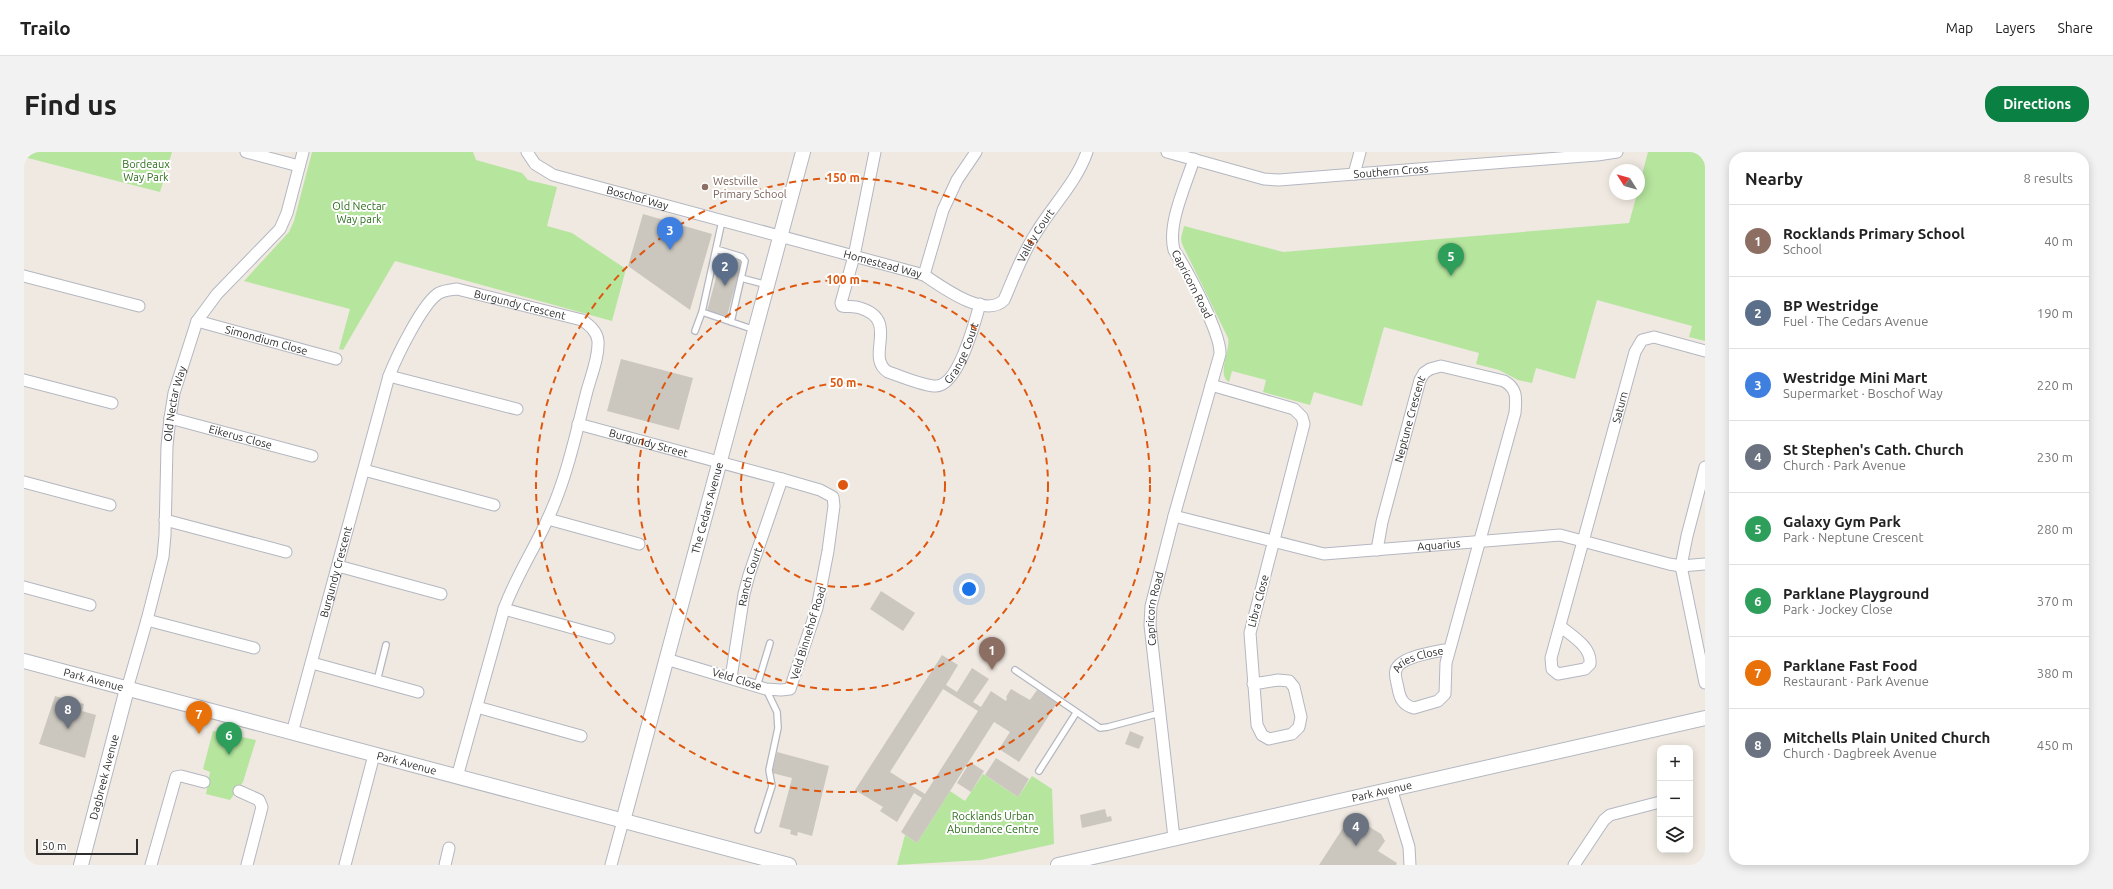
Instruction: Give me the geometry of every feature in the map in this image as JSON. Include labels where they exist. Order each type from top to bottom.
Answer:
[{"type":"street","points":[[246,152],[299,166]]},
{"type":"street","name":"Old Nectar Way","points":[[127,689],[163,557],[167,446],[170,418],[174,393],[197,321],[217,294],[280,229],[287,213],[303,152]]},
{"type":"street","name":"Boschof Way","points":[[527,152],[535,164],[553,175],[780,236]]},
{"type":"street","name":"The Cedars Avenue","points":[[611,865],[803,152]]},
{"type":"street","points":[[854,256],[875,152]]},
{"type":"street","points":[[924,275],[943,210],[958,180],[976,152]]},
{"type":"street","name":"Valley Court","points":[[980,304],[993,307],[999,305],[1004,300],[1035,233],[1071,184],[1086,152]]},
{"type":"street","name":"Southern Cross","points":[[1167,152],[1200,158],[1273,180],[1354,174],[1518,157],[1617,152]]},
{"type":"street","points":[[1354,174],[1360,152]]},
{"type":"street","name":"Capricorn Road","points":[[1174,838],[1150,625],[1151,606],[1174,516],[1212,385],[1220,346],[1213,326],[1174,250],[1172,242],[1175,219],[1200,158]]},
{"type":"street","name":"Homestead Way","points":[[780,236],[924,275],[955,295],[980,304]]},
{"type":"street","name":"Grange Court","points":[[854,256],[841,305],[860,308],[870,312],[879,320],[882,334],[878,361],[882,368],[888,372],[935,386],[943,384],[950,379],[967,348],[980,304]]},
{"type":"street","points":[[24,276],[139,306]]},
{"type":"street","name":"Burgundy Crescent","points":[[292,733],[389,376],[401,348],[430,301],[438,294],[448,290],[467,291],[582,320],[592,327],[598,340],[596,354],[559,494],[548,519],[512,586],[504,609],[457,777]]},
{"type":"street","name":"Simondium Close","points":[[197,321],[336,359]]},
{"type":"street","name":"Saturn","points":[[1560,626],[1582,540],[1637,346],[1645,338],[1654,337],[1705,351]]},
{"type":"street","name":"Neptune Crescent","points":[[1377,550],[1382,522],[1420,380],[1430,369],[1440,366],[1504,381],[1511,385],[1516,397],[1515,413],[1479,542]]},
{"type":"street","points":[[389,376],[517,409]]},
{"type":"street","points":[[24,380],[112,403]]},
{"type":"street","points":[[1212,385],[1294,409],[1302,417],[1304,431],[1274,542]]},
{"type":"street","name":"Eikerus Close","points":[[170,418],[312,456]]},
{"type":"street","name":"Burgundy Street","points":[[578,424],[820,490]]},
{"type":"street","points":[[1705,467],[1687,536],[1681,566],[1705,683]]},
{"type":"street","points":[[364,470],[494,505]]},
{"type":"street","name":"Ranch Court","points":[[731,678],[746,588],[782,479]]},
{"type":"street","points":[[24,482],[110,505]]},
{"type":"street","name":"Veld Binnehof Road","points":[[762,687],[788,690],[792,687],[817,608],[828,551],[834,506],[833,497],[820,490]]},
{"type":"street","name":"Aquarius","points":[[1174,516],[1324,554],[1560,535],[1681,566],[1705,564]]},
{"type":"street","points":[[548,519],[639,544]]},
{"type":"street","points":[[165,520],[286,552]]},
{"type":"street","name":"Libra Close","points":[[1253,684],[1278,680],[1289,681],[1294,687],[1301,717],[1297,730],[1292,734],[1272,739],[1262,734],[1257,725],[1253,684],[1250,633],[1274,542]]},
{"type":"street","name":"Aries Close","points":[[1449,649],[1411,658],[1399,664],[1395,672],[1399,696],[1402,702],[1414,708],[1443,697],[1446,690],[1446,663],[1449,649],[1479,542]]},
{"type":"street","points":[[338,566],[441,594]]},
{"type":"street","points":[[24,587],[90,605]]},
{"type":"street","points":[[504,609],[610,638]]},
{"type":"street","points":[[147,620],[254,648]]},
{"type":"street","name":"Veld Close","points":[[666,659],[762,687]]},
{"type":"street","name":"Park Avenue","points":[[24,661],[789,865]]},
{"type":"street","points":[[312,663],[418,692]]},
{"type":"street","name":"Dagbreek Avenue","points":[[81,865],[127,689]]},
{"type":"street","points":[[477,707],[581,736]]},
{"type":"street","name":"Park Avenue","points":[[1058,865],[1391,788],[1705,718]]},
{"type":"street","points":[[345,865],[374,755]]},
{"type":"street","points":[[151,865],[176,777],[181,776],[204,782]]},
{"type":"street","points":[[1391,788],[1408,847],[1410,865]]},
{"type":"street","points":[[239,791],[259,800],[262,807],[247,865]]},
{"type":"street","points":[[1574,865],[1604,820],[1610,815],[1657,803]]},
{"type":"street","points":[[444,865],[449,848]]},
{"type":"lane","points":[[696,331],[702,312],[722,221]]},
{"type":"lane","points":[[716,249],[743,258],[745,262],[731,322]]},
{"type":"lane","points":[[741,278],[767,285]]},
{"type":"lane","points":[[702,312],[755,330]]},
{"type":"lane","points":[[762,687],[770,643]]},
{"type":"lane","points":[[377,681],[386,645]]},
{"type":"lane","points":[[1015,670],[1100,728],[1105,728],[1160,713]]},
{"type":"lane","name":"Veld Close","points":[[758,830],[772,786],[769,773],[778,721],[762,687]]},
{"type":"lane","points":[[1039,771],[1076,713]]},
{"type":"green space","name":"Bordeaux Way Park","points":[[24,152],[172,152],[160,192],[24,157]]},
{"type":"green space","name":"Old Nectar Way park","points":[[312,152],[473,152],[476,160],[522,173],[528,180],[557,187],[547,226],[572,233],[626,269],[612,321],[395,261],[343,350],[339,349],[350,309],[244,281],[289,232],[294,221]]},
{"type":"green space","points":[[1648,152],[1705,152],[1705,341],[1689,337],[1692,326],[1597,300],[1575,379],[1536,368],[1532,383],[1518,380],[1499,370],[1476,364],[1479,353],[1384,327],[1362,406],[1314,392],[1310,405],[1263,392],[1266,380],[1232,371],[1229,382],[1225,379],[1224,368],[1228,349],[1228,338],[1182,244],[1181,238],[1184,226],[1283,252],[1629,223],[1635,200],[1645,200],[1645,164]]},
{"type":"green space","points":[[213,731],[256,740],[243,782],[230,800],[206,794],[210,772],[203,769]]},
{"type":"green space","name":"Rocklands Urban Abundance Centre","points":[[983,774],[1018,797],[1032,776],[1052,789],[1054,844],[981,860],[897,865],[905,835],[917,843],[950,791],[965,801]]},
{"type":"building","points":[[643,214],[712,234],[690,310],[628,266]]},
{"type":"building","points":[[722,256],[742,261],[727,316],[707,311]]},
{"type":"building","points":[[621,359],[693,378],[679,430],[607,411]]},
{"type":"building","points":[[881,591],[915,613],[903,631],[870,609]]},
{"type":"building","points":[[942,655],[958,665],[946,685],[957,692],[972,668],[989,679],[973,702],[981,707],[991,691],[1006,701],[1006,697],[1011,689],[1030,700],[1037,690],[1057,703],[1019,762],[999,749],[1010,732],[994,722],[917,843],[901,832],[922,798],[914,793],[897,822],[880,811],[883,807],[855,790]],"holes":[[[943,689],[978,711],[925,794],[890,772]]]},
{"type":"building","points":[[55,696],[84,704],[82,711],[96,715],[85,758],[39,744]]},
{"type":"building","points":[[1130,731],[1144,737],[1139,749],[1125,744]]},
{"type":"building","points":[[777,752],[829,766],[812,836],[798,832],[797,836],[790,834],[791,830],[779,827],[792,778],[772,773]]},
{"type":"building","points":[[996,758],[1029,779],[1018,797],[985,775]]},
{"type":"building","points":[[970,762],[984,771],[971,792],[957,783]]},
{"type":"building","points":[[1105,809],[1107,817],[1111,816],[1112,821],[1082,828],[1080,815]]},
{"type":"building","points":[[1359,824],[1365,824],[1381,834],[1385,841],[1378,851],[1397,863],[1396,865],[1319,865],[1343,828],[1352,834]]},
{"type":"place","name":"Westville Primary School","points":[[705,187]]},
{"type":"place","name":"Westridge Mini Mart","points":[[670,250]]},
{"type":"place","name":"Galaxy Gym Park","points":[[1451,276]]},
{"type":"place","name":"BP Westridge","points":[[725,286]]},
{"type":"place","name":"Rocklands Primary School","points":[[992,670]]},
{"type":"place","name":"Mitchells Plain United Church","points":[[68,729]]},
{"type":"place","name":"Parklane Fast Food","points":[[199,734]]},
{"type":"place","name":"Parklane Playground","points":[[229,755]]},
{"type":"place","name":"St Stephen's Cath. Church","points":[[1356,846]]}]
